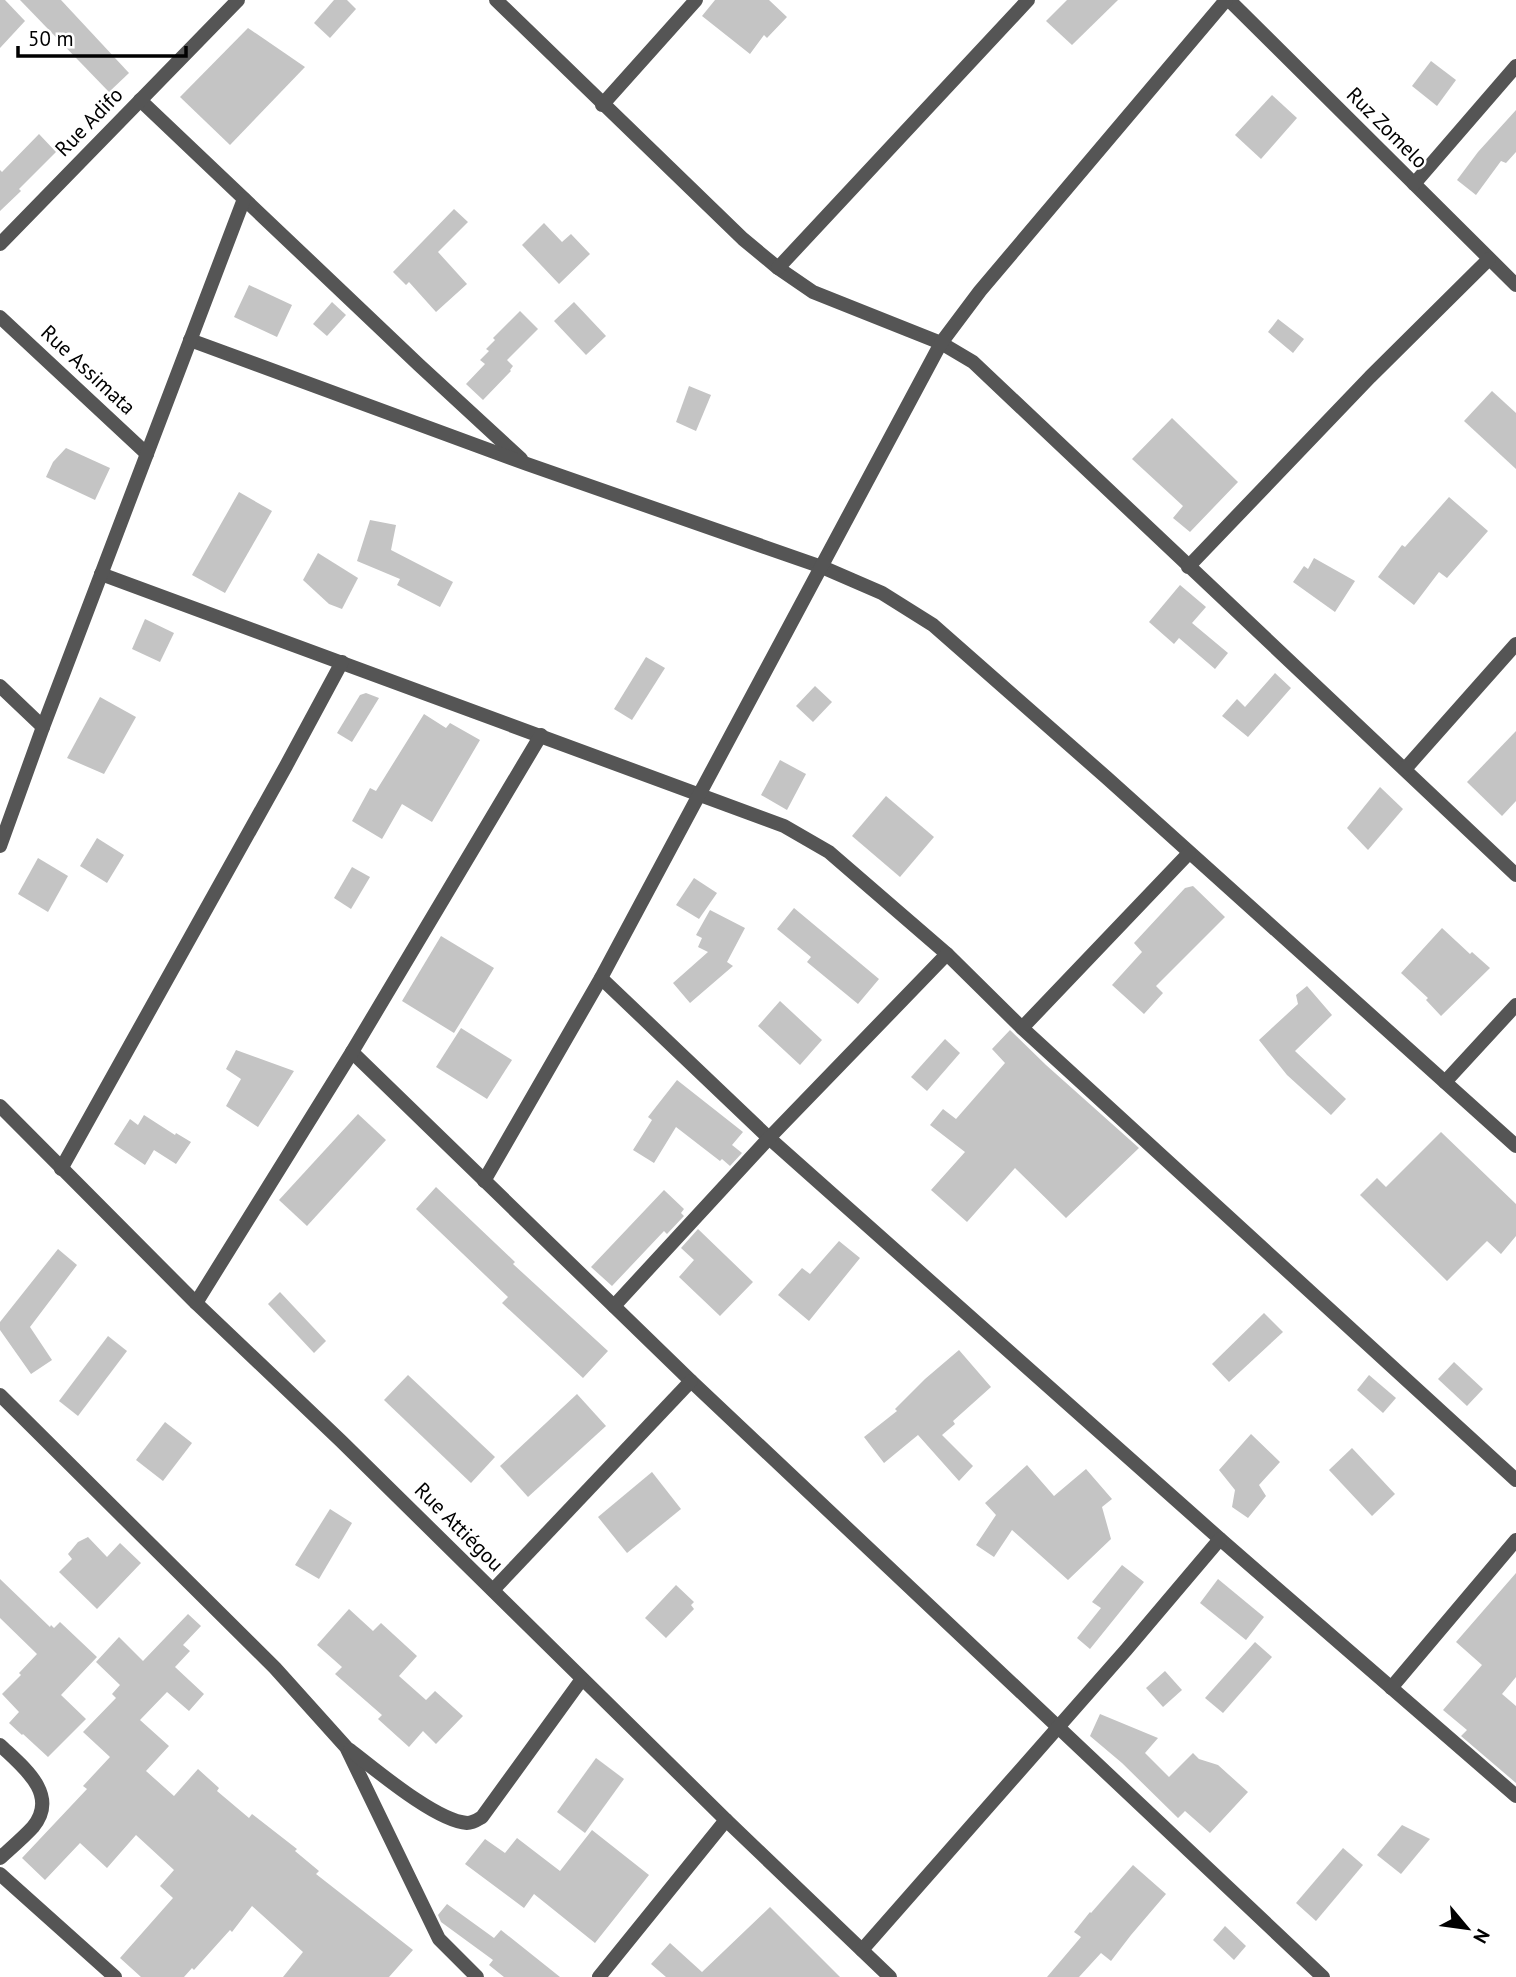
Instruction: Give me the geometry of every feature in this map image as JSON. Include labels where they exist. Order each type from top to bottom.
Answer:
[{"type":"street","name":"Rue Adifo","points":[[0,244],[238,0]]},
{"type":"street","points":[[496,0],[602,105],[743,239],[778,268],[813,292],[941,343],[973,362],[1516,875]]},
{"type":"street","points":[[602,105],[696,0]]},
{"type":"street","points":[[778,268],[1028,0]]},
{"type":"street","points":[[484,1181],[601,978],[941,343],[980,291],[1228,0]]},
{"type":"street","name":"Ruz Zomelo","points":[[1228,0],[1516,285]]},
{"type":"street","points":[[1414,184],[1516,66]]},
{"type":"street","points":[[140,100],[527,464]]},
{"type":"street","points":[[0,846],[244,199]]},
{"type":"street","points":[[1188,567],[1370,377],[1489,259]]},
{"type":"street","name":"Rue Assimata","points":[[0,317],[147,454]]},
{"type":"street","points":[[190,340],[527,464],[822,567],[882,593],[933,625],[1516,1146]]},
{"type":"street","points":[[101,574],[784,826],[829,852],[947,954],[1022,1028],[1516,1480]]},
{"type":"street","points":[[1405,769],[1516,645]]},
{"type":"street","points":[[61,1169],[342,662]]},
{"type":"street","points":[[0,686],[43,727]]},
{"type":"street","points":[[196,1303],[352,1052],[541,736]]},
{"type":"street","points":[[1022,1028],[1189,853]]},
{"type":"street","points":[[614,1306],[769,1138],[947,954]]},
{"type":"street","points":[[601,978],[769,1138],[1220,1539],[1516,1796]]},
{"type":"street","points":[[1445,1082],[1516,1005]]},
{"type":"street","points":[[352,1052],[691,1381],[1323,1977]]},
{"type":"street","name":"Rue Attiégou","points":[[0,1106],[196,1303],[351,1450],[726,1820],[890,1977]]},
{"type":"street","points":[[492,1590],[691,1381]]},
{"type":"street","points":[[0,1395],[275,1668],[346,1747],[417,1800],[453,1821],[471,1823],[482,1817],[582,1679]]},
{"type":"street","points":[[862,1950],[1220,1539]]},
{"type":"street","points":[[1391,1688],[1516,1540]]},
{"type":"street","points":[[0,1745],[38,1784],[42,1807],[39,1819],[32,1829],[0,1858]]},
{"type":"street","points":[[346,1747],[439,1939],[477,1977]]},
{"type":"street","points":[[599,1977],[726,1820]]},
{"type":"street","points":[[0,1874],[115,1977]]},
{"type":"building","points":[[0,0],[5,0],[25,21],[0,48]]},
{"type":"building","points":[[20,0],[61,0],[129,73],[109,92]]},
{"type":"building","points":[[334,0],[347,0],[356,9],[330,38],[314,23]]},
{"type":"building","points":[[715,0],[769,0],[787,17],[767,38],[764,35],[750,54],[702,16]]},
{"type":"building","points":[[1067,0],[1118,0],[1072,45],[1046,21]]},
{"type":"building","points":[[248,28],[305,67],[230,145],[180,97]]},
{"type":"building","points":[[1431,61],[1456,80],[1437,106],[1412,86]]},
{"type":"building","points":[[1272,95],[1297,118],[1261,159],[1235,135]]},
{"type":"building","points":[[1516,110],[1516,152],[1506,163],[1501,161],[1476,195],[1457,180]]},
{"type":"building","points":[[39,134],[56,152],[0,211],[0,170],[2,172]]},
{"type":"building","points":[[454,209],[468,222],[438,252],[467,284],[436,312],[409,282],[406,285],[393,272]]},
{"type":"building","points":[[544,223],[562,242],[571,234],[590,254],[559,284],[522,245]]},
{"type":"building","points":[[249,285],[292,305],[277,337],[234,317]]},
{"type":"building","points":[[332,302],[346,315],[327,336],[313,324]]},
{"type":"building","points":[[574,302],[606,336],[586,355],[554,321]]},
{"type":"building","points":[[520,311],[538,329],[507,360],[513,366],[511,371],[483,400],[466,384],[485,364],[480,360],[489,351],[486,349],[495,340],[493,338]]},
{"type":"building","points":[[1278,319],[1304,339],[1293,353],[1268,332]]},
{"type":"building","points":[[689,386],[711,395],[696,431],[676,422]]},
{"type":"building","points":[[1492,391],[1516,413],[1516,469],[1464,421]]},
{"type":"building","points":[[1172,418],[1238,482],[1190,532],[1173,518],[1183,506],[1132,459]]},
{"type":"building","points":[[66,448],[110,468],[95,500],[46,477],[53,462]]},
{"type":"building","points":[[239,492],[272,511],[225,593],[192,575]]},
{"type":"building","points":[[1449,497],[1488,531],[1447,578],[1439,572],[1414,605],[1378,577],[1402,545],[1405,547]]},
{"type":"building","points":[[370,520],[396,525],[391,550],[453,582],[440,607],[397,585],[400,579],[357,561]]},
{"type":"building","points":[[318,553],[358,578],[342,609],[329,604],[303,580]]},
{"type":"building","points":[[1314,558],[1355,581],[1335,612],[1293,582],[1304,566],[1308,569]]},
{"type":"building","points":[[1180,585],[1206,607],[1192,623],[1228,653],[1215,669],[1179,638],[1174,644],[1149,622]]},
{"type":"building","points":[[145,619],[174,633],[160,662],[132,649]]},
{"type":"building","points":[[646,657],[665,668],[632,720],[614,709]]},
{"type":"building","points":[[1275,673],[1291,688],[1248,737],[1222,716],[1237,699],[1245,707]]},
{"type":"building","points":[[815,686],[832,702],[813,722],[796,706]]},
{"type":"building","points":[[366,693],[379,698],[352,742],[337,733],[360,695]]},
{"type":"building","points":[[100,697],[136,717],[104,774],[67,758]]},
{"type":"building","points":[[424,714],[446,728],[450,723],[480,740],[432,822],[402,804],[382,839],[352,821],[370,788],[376,791]]},
{"type":"building","points":[[1516,731],[1516,801],[1502,816],[1467,782]]},
{"type":"building","points":[[780,760],[806,774],[787,810],[761,795]]},
{"type":"building","points":[[1380,787],[1403,809],[1368,850],[1347,828]]},
{"type":"building","points":[[886,796],[934,837],[900,877],[852,836]]},
{"type":"building","points":[[97,838],[124,855],[107,883],[80,866]]},
{"type":"building","points":[[38,858],[68,876],[48,912],[18,894]]},
{"type":"building","points":[[352,867],[370,877],[351,909],[334,898]]},
{"type":"building","points":[[694,878],[717,893],[699,919],[676,905]]},
{"type":"building","points":[[1193,886],[1225,917],[1156,986],[1163,993],[1144,1014],[1112,985],[1142,952],[1134,943],[1185,888]]},
{"type":"building","points":[[794,908],[879,979],[858,1004],[807,962],[811,957],[777,929]]},
{"type":"building","points":[[710,910],[745,928],[727,962],[733,966],[690,1003],[673,983],[708,952],[698,947],[702,938],[696,935]]},
{"type":"building","points":[[1442,928],[1490,968],[1441,1016],[1426,1000],[1428,998],[1401,973]]},
{"type":"building","points":[[441,936],[494,968],[454,1033],[402,1001]]},
{"type":"building","points":[[1307,986],[1332,1015],[1295,1051],[1346,1099],[1331,1115],[1287,1075],[1259,1040],[1298,1004],[1296,995]]},
{"type":"building","points":[[780,1001],[822,1040],[800,1065],[758,1026]]},
{"type":"building","points":[[461,1028],[512,1060],[487,1099],[436,1067]]},
{"type":"building","points":[[1010,1030],[1139,1148],[1066,1218],[1015,1168],[967,1222],[931,1190],[965,1152],[930,1125],[943,1109],[956,1119],[1005,1063],[992,1049]]},
{"type":"building","points":[[945,1039],[960,1053],[927,1091],[911,1077]]},
{"type":"building","points":[[236,1050],[294,1071],[258,1127],[226,1106],[241,1079],[226,1069]]},
{"type":"building","points":[[677,1080],[743,1132],[732,1145],[742,1153],[730,1166],[676,1127],[654,1163],[633,1150],[652,1120],[648,1117]]},
{"type":"building","points":[[358,1114],[386,1140],[307,1226],[279,1200]]},
{"type":"building","points":[[144,1115],[191,1142],[176,1164],[154,1150],[145,1165],[114,1144],[130,1119],[138,1125]]},
{"type":"building","points":[[1441,1132],[1516,1204],[1516,1236],[1501,1254],[1487,1241],[1447,1281],[1360,1195],[1377,1178],[1386,1187]]},
{"type":"building","points":[[436,1187],[515,1262],[513,1264],[608,1351],[583,1378],[502,1303],[508,1297],[416,1209]]},
{"type":"building","points":[[664,1190],[684,1209],[681,1213],[684,1216],[667,1234],[664,1231],[612,1286],[591,1267]]},
{"type":"building","points":[[698,1229],[753,1282],[720,1316],[679,1277],[694,1260],[681,1248]]},
{"type":"building","points":[[839,1241],[860,1258],[809,1321],[778,1295],[802,1268],[810,1274]]},
{"type":"building","points":[[58,1249],[77,1265],[30,1327],[52,1360],[31,1374],[0,1330],[0,1322]]},
{"type":"building","points":[[280,1292],[326,1341],[314,1353],[268,1304]]},
{"type":"building","points":[[1264,1313],[1283,1332],[1229,1382],[1212,1364]]},
{"type":"building","points":[[108,1336],[127,1351],[78,1416],[59,1401]]},
{"type":"building","points":[[959,1350],[991,1387],[953,1421],[955,1424],[942,1435],[973,1466],[959,1481],[918,1435],[884,1463],[864,1437],[897,1411],[895,1409],[925,1379]]},
{"type":"building","points":[[1454,1362],[1483,1389],[1467,1406],[1438,1379]]},
{"type":"building","points":[[408,1375],[495,1457],[471,1483],[384,1400]]},
{"type":"building","points":[[1369,1375],[1396,1398],[1383,1413],[1357,1390]]},
{"type":"building","points":[[577,1394],[606,1426],[528,1497],[500,1466]]},
{"type":"building","points":[[165,1422],[192,1443],[163,1481],[136,1460]]},
{"type":"building","points":[[1251,1434],[1280,1462],[1259,1485],[1266,1496],[1248,1518],[1232,1507],[1235,1490],[1219,1470]]},
{"type":"building","points":[[1352,1448],[1395,1494],[1372,1516],[1329,1470]]},
{"type":"building","points":[[1027,1465],[1054,1496],[1086,1469],[1112,1499],[1102,1507],[1111,1539],[1068,1580],[1012,1530],[994,1557],[976,1545],[996,1515],[985,1503]]},
{"type":"building","points":[[652,1472],[681,1509],[627,1553],[598,1517]]},
{"type":"building","points":[[330,1509],[352,1523],[319,1579],[295,1565]]},
{"type":"building","points":[[88,1537],[107,1557],[120,1543],[141,1563],[97,1609],[59,1572],[72,1559],[68,1554],[78,1542]]},
{"type":"building","points":[[1122,1565],[1144,1582],[1090,1649],[1077,1638],[1101,1608],[1092,1602]]},
{"type":"building","points":[[1516,1573],[1516,1677],[1502,1694],[1516,1706],[1516,1783],[1461,1736],[1467,1730],[1443,1710],[1482,1665],[1456,1642]]},
{"type":"building","points":[[0,1579],[50,1627],[51,1625],[54,1628],[60,1622],[97,1657],[61,1695],[86,1719],[48,1757],[9,1723],[19,1712],[2,1694],[37,1654],[0,1618]]},
{"type":"building","points":[[1218,1579],[1264,1617],[1246,1640],[1200,1603]]},
{"type":"building","points":[[676,1585],[694,1602],[691,1605],[694,1609],[666,1638],[645,1618]]},
{"type":"building","points":[[349,1609],[373,1631],[381,1623],[417,1656],[399,1676],[426,1700],[435,1691],[463,1716],[436,1744],[423,1731],[409,1747],[378,1719],[382,1715],[335,1674],[342,1667],[317,1645]]},
{"type":"building","points":[[188,1614],[201,1626],[183,1645],[190,1651],[175,1667],[204,1694],[189,1711],[167,1692],[140,1720],[169,1746],[146,1771],[174,1796],[198,1769],[219,1788],[217,1791],[249,1818],[252,1814],[297,1849],[295,1851],[319,1871],[316,1874],[413,1950],[389,1977],[283,1977],[303,1952],[252,1906],[232,1932],[230,1930],[194,1970],[192,1968],[184,1977],[141,1977],[120,1958],[173,1898],[160,1886],[174,1870],[136,1835],[107,1868],[80,1843],[45,1880],[22,1858],[87,1789],[83,1786],[110,1757],[83,1732],[116,1698],[112,1694],[120,1685],[96,1662],[119,1637],[143,1661]]},
{"type":"building","points":[[1255,1642],[1272,1657],[1223,1713],[1205,1698]]},
{"type":"building","points":[[1165,1671],[1182,1690],[1163,1707],[1146,1688]]},
{"type":"building","points":[[1100,1714],[1158,1738],[1145,1753],[1169,1777],[1193,1753],[1199,1759],[1218,1765],[1248,1792],[1210,1833],[1185,1811],[1178,1818],[1090,1736]]},
{"type":"building","points":[[596,1758],[624,1779],[585,1833],[557,1812]]},
{"type":"building","points":[[1402,1825],[1430,1839],[1401,1874],[1377,1855]]},
{"type":"building","points":[[592,1830],[649,1875],[595,1943],[534,1894],[524,1908],[465,1864],[485,1839],[505,1853],[517,1838],[560,1871]]},
{"type":"building","points":[[1343,1848],[1363,1865],[1316,1921],[1296,1903]]},
{"type":"building","points":[[1133,1865],[1166,1894],[1111,1961],[1101,1953],[1079,1977],[1047,1977],[1081,1937],[1074,1932]]},
{"type":"building","points":[[447,1904],[494,1938],[501,1930],[560,1977],[504,1977],[489,1965],[493,1960],[441,1922],[438,1915]]},
{"type":"building","points":[[770,1907],[840,1977],[666,1977],[651,1964],[670,1943],[702,1972]]},
{"type":"building","points":[[1225,1926],[1246,1946],[1234,1960],[1213,1940]]}]
